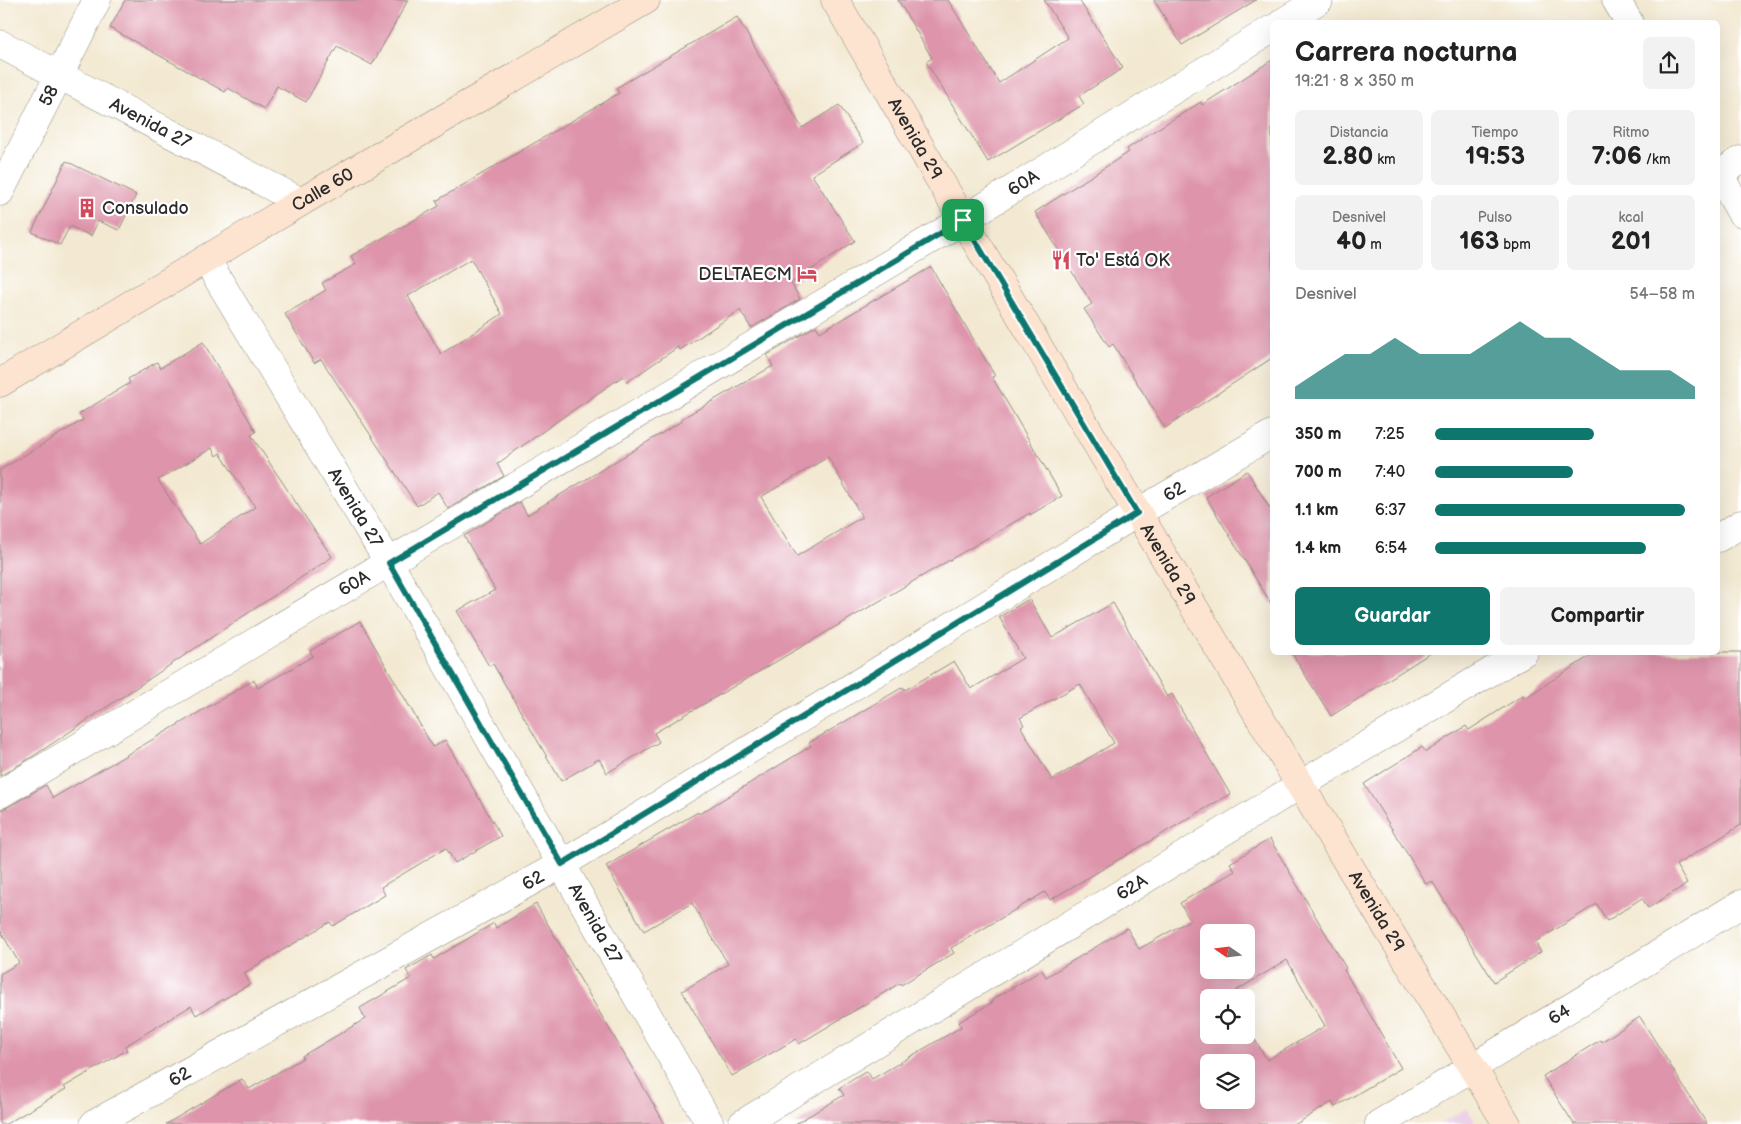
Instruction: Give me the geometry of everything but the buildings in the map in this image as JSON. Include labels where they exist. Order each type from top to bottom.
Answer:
[{"type":"street","name":"58","points":[[0,192],[97,0]]},
{"type":"street","name":"Calle 60","points":[[0,382],[301,202],[646,0]]},
{"type":"street","name":"Avenida 29","points":[[835,0],[1137,513],[1507,1124]]},
{"type":"street","points":[[1285,20],[1319,0]]},
{"type":"street","points":[[1616,0],[1628,20]]},
{"type":"street","name":"60A","points":[[0,794],[963,220],[1270,30]]},
{"type":"street","name":"Avenida 27","points":[[0,44],[301,202]]},
{"type":"street","points":[[1724,170],[1741,212]]},
{"type":"street","name":"Avenida 27","points":[[206,259],[389,563],[710,1124]]},
{"type":"street","name":"62","points":[[94,1124],[562,864],[1137,513],[1270,435]]},
{"type":"street","points":[[1720,537],[1741,524]]},
{"type":"street","name":"62A","points":[[742,1124],[1300,785],[1519,655]]},
{"type":"street","name":"64","points":[[1379,1124],[1741,904]]},
{"type":"shaded area","points":[[1467,1108],[1476,1124],[1439,1124]]},
{"type":"place","name":"Consulado","points":[[87,208]]},
{"type":"place","name":"To' Está OK","points":[[1061,260]]},
{"type":"place","name":"DELTAECM","points":[[807,274]]},
{"type":"route","points":[[963,220],[1137,513],[562,864],[389,563],[963,220]]}]
